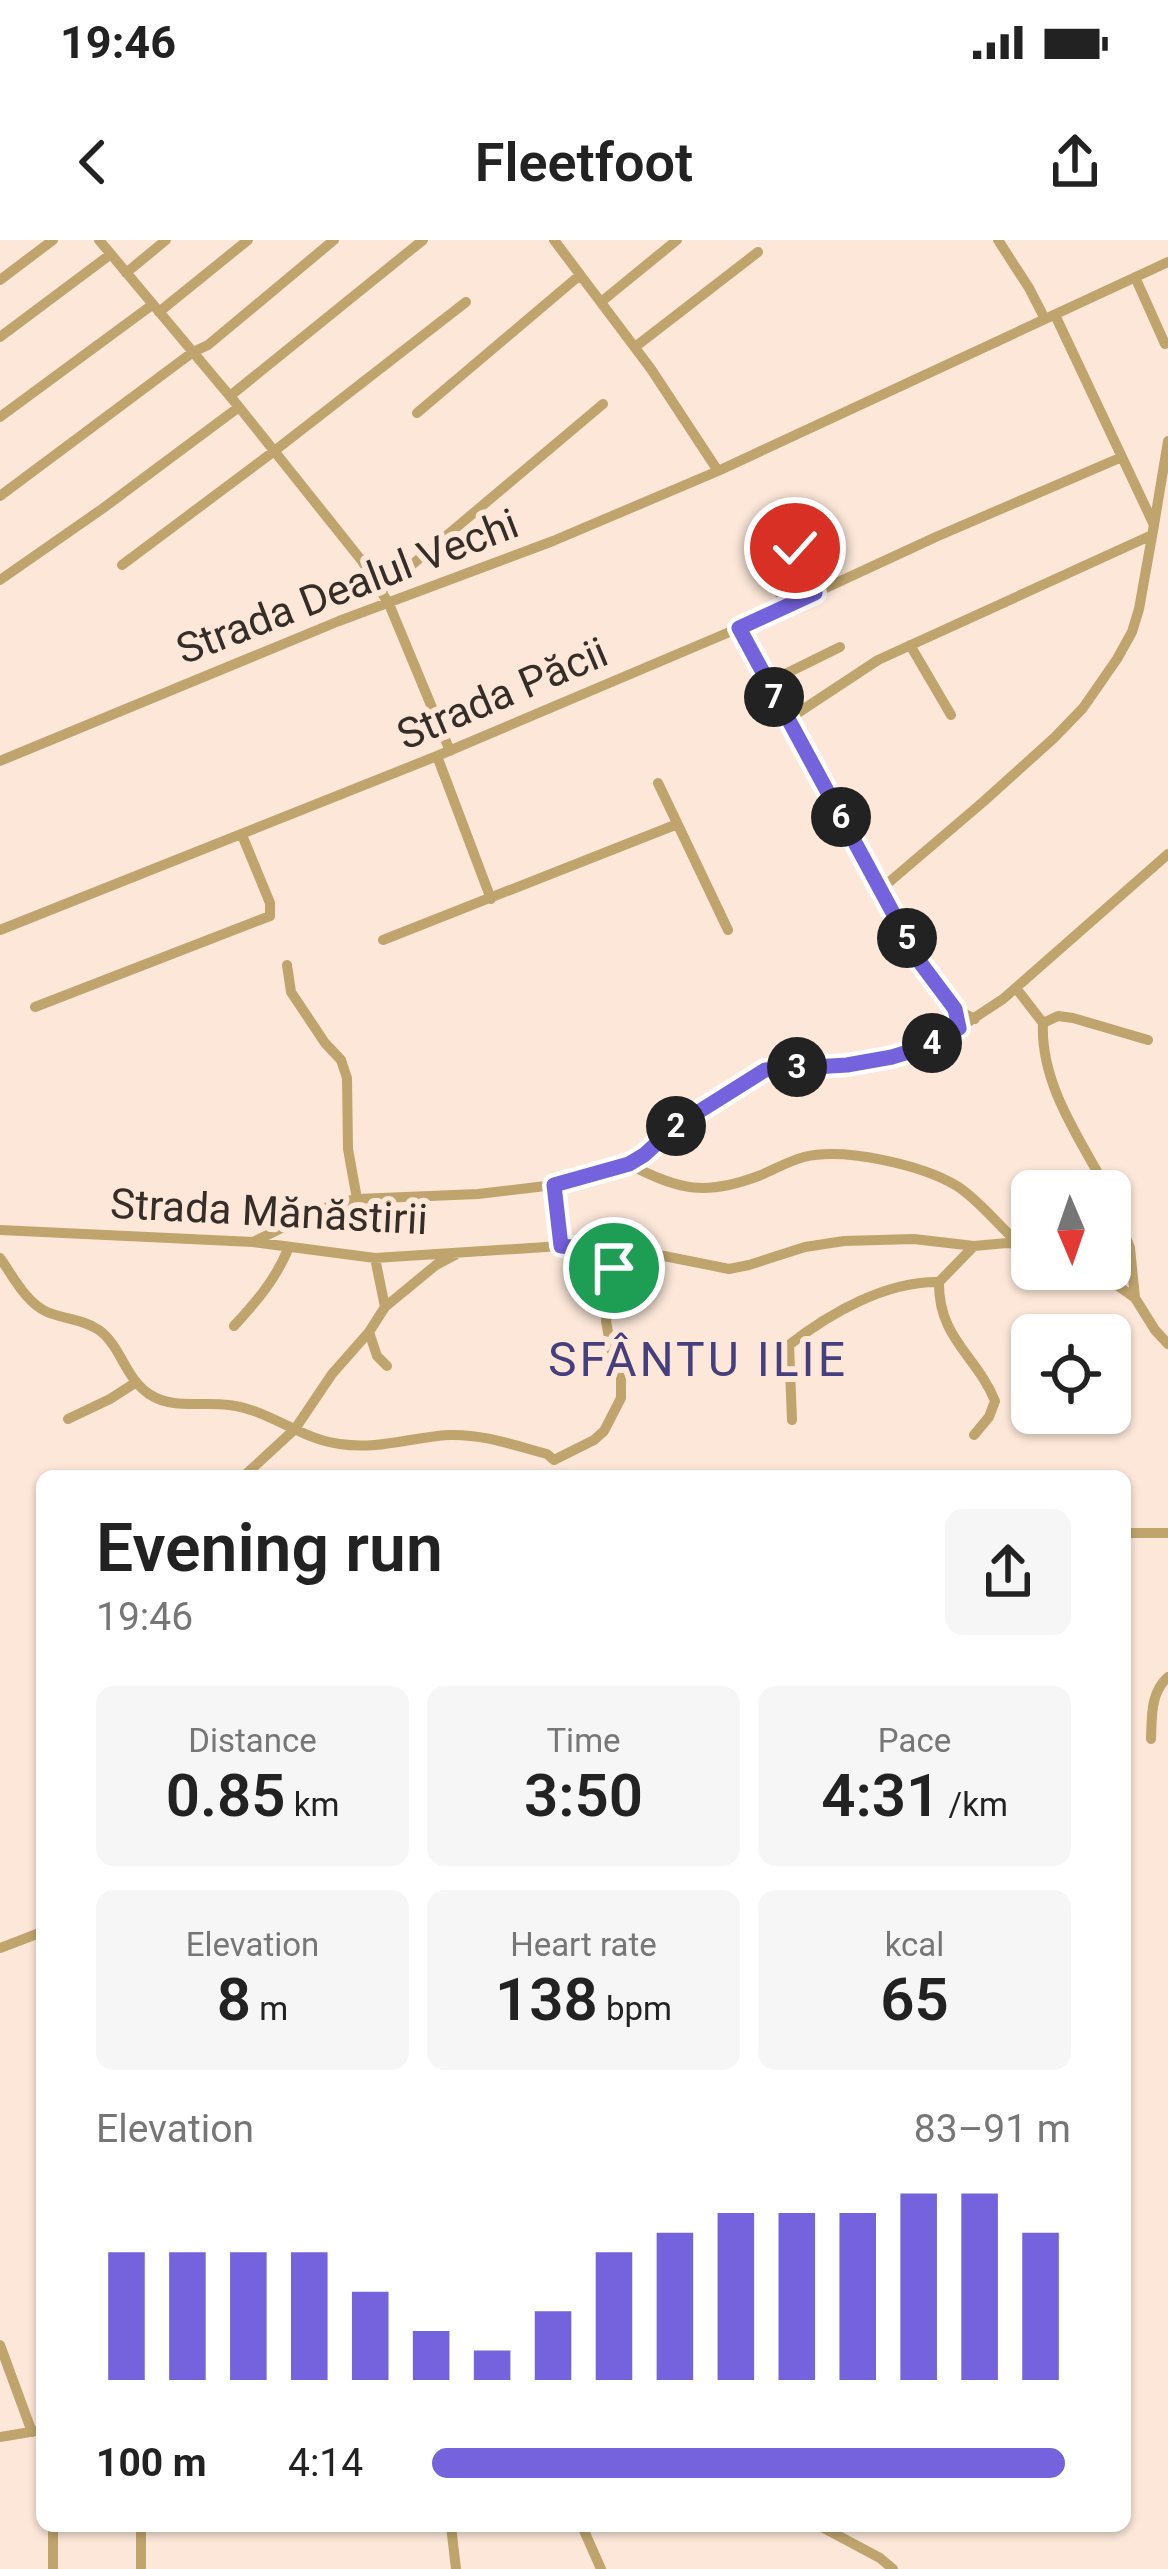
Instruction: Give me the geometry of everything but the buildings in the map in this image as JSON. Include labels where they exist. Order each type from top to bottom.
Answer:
[{"type":"street","points":[[0,280],[53,240]]},
{"type":"street","points":[[99,240],[382,590],[491,899]]},
{"type":"street","points":[[126,273],[166,240]]},
{"type":"street","points":[[0,417],[248,240]]},
{"type":"street","points":[[0,496],[208,345],[334,240]]},
{"type":"street","points":[[0,580],[102,508],[234,402],[422,240]]},
{"type":"street","points":[[554,240],[635,347],[718,471]]},
{"type":"street","points":[[601,302],[677,240]]},
{"type":"street","points":[[998,240],[1050,317],[1153,530]]},
{"type":"street","points":[[635,347],[758,252]]},
{"type":"street","points":[[0,337],[111,254]]},
{"type":"street","name":"Strada Dealul Vechi","points":[[0,761],[718,471],[1168,262]]},
{"type":"street","points":[[418,413],[580,275]]},
{"type":"street","points":[[1135,278],[1165,344]]},
{"type":"street","points":[[122,565],[466,302]]},
{"type":"street","points":[[382,590],[603,404]]},
{"type":"street","points":[[881,889],[1054,738],[1111,670],[1139,609],[1168,440]]},
{"type":"street","name":"Strada Păcii","points":[[0,930],[443,754],[1122,458]]},
{"type":"street","points":[[787,720],[855,674],[910,645],[1153,530]]},
{"type":"street","points":[[755,540],[786,607]]},
{"type":"street","points":[[795,548],[815,593]]},
{"type":"street","points":[[739,628],[919,961],[955,1009],[959,1028]]},
{"type":"street","points":[[910,645],[951,716]]},
{"type":"street","points":[[767,683],[839,647]]},
{"type":"street","points":[[658,784],[728,930]]},
{"type":"street","points":[[383,940],[675,825]]},
{"type":"street","points":[[35,1007],[270,916],[270,903],[242,835]]},
{"type":"street","points":[[253,1242],[318,1211],[358,1199],[554,1185],[629,1164],[676,1126],[765,1070],[847,1065],[921,1048],[1016,988],[1168,854]]},
{"type":"street","points":[[287,965],[291,992],[341,1060],[347,1078],[348,1149],[358,1199]]},
{"type":"street","points":[[1016,988],[1043,1023],[1051,1076],[1095,1170]]},
{"type":"street","points":[[955,1009],[975,1018]]},
{"type":"street","points":[[1043,1023],[1058,1016],[1073,1018],[1148,1040]]},
{"type":"street","points":[[629,1164],[668,1184],[708,1189],[735,1184],[805,1157],[830,1154],[892,1163],[956,1186],[1011,1237]]},
{"type":"street","points":[[554,1185],[561,1246]]},
{"type":"street","name":"Strada Mănăstirii","points":[[0,1230],[253,1242],[374,1258],[561,1246],[664,1256],[729,1269],[844,1241],[1011,1243]]},
{"type":"street","points":[[234,1326],[264,1293],[289,1246]]},
{"type":"street","points":[[974,1246],[939,1282],[938,1302],[951,1334],[995,1401],[974,1435]]},
{"type":"street","points":[[554,1460],[594,1440],[621,1398],[621,1370],[606,1321],[616,1251]]},
{"type":"street","points":[[251,1470],[295,1429],[385,1307],[436,1265],[458,1254]]},
{"type":"street","points":[[0,1258],[42,1310],[98,1330],[135,1383],[156,1398],[251,1409],[317,1440],[362,1447],[478,1435],[547,1454],[554,1460],[555,1470]]},
{"type":"street","points":[[374,1258],[385,1307]]},
{"type":"street","points":[[1131,1258],[1135,1298]]},
{"type":"street","points":[[792,1420],[789,1345],[854,1303],[918,1281],[939,1282]]},
{"type":"street","points":[[1124,1290],[1135,1298],[1168,1344]]},
{"type":"street","points":[[369,1332],[377,1356],[387,1366]]},
{"type":"street","points":[[68,1419],[135,1383]]},
{"type":"street","points":[[1131,1533],[1168,1533]]},
{"type":"street","points":[[1151,1739],[1156,1693],[1168,1677]]},
{"type":"street","points":[[0,1948],[36,1934]]},
{"type":"street","points":[[0,2345],[36,2429]]},
{"type":"street","points":[[0,2438],[36,2431]]},
{"type":"street","points":[[52,2569],[53,2532]]},
{"type":"street","points":[[141,2532],[141,2569]]},
{"type":"street","points":[[453,2532],[456,2569]]},
{"type":"street","points":[[585,2532],[601,2569]]},
{"type":"street","points":[[831,2532],[893,2569]]},
{"type":"district","name":"SFÂNTU ILIE","points":[[698,1359]]},
{"type":"route","points":[[614,1268],[616,1251],[561,1246],[554,1185],[629,1164],[754,1074],[781,1067],[847,1065],[892,1057],[959,1028],[955,1009],[919,961],[739,628],[815,593],[795,548]]}]
